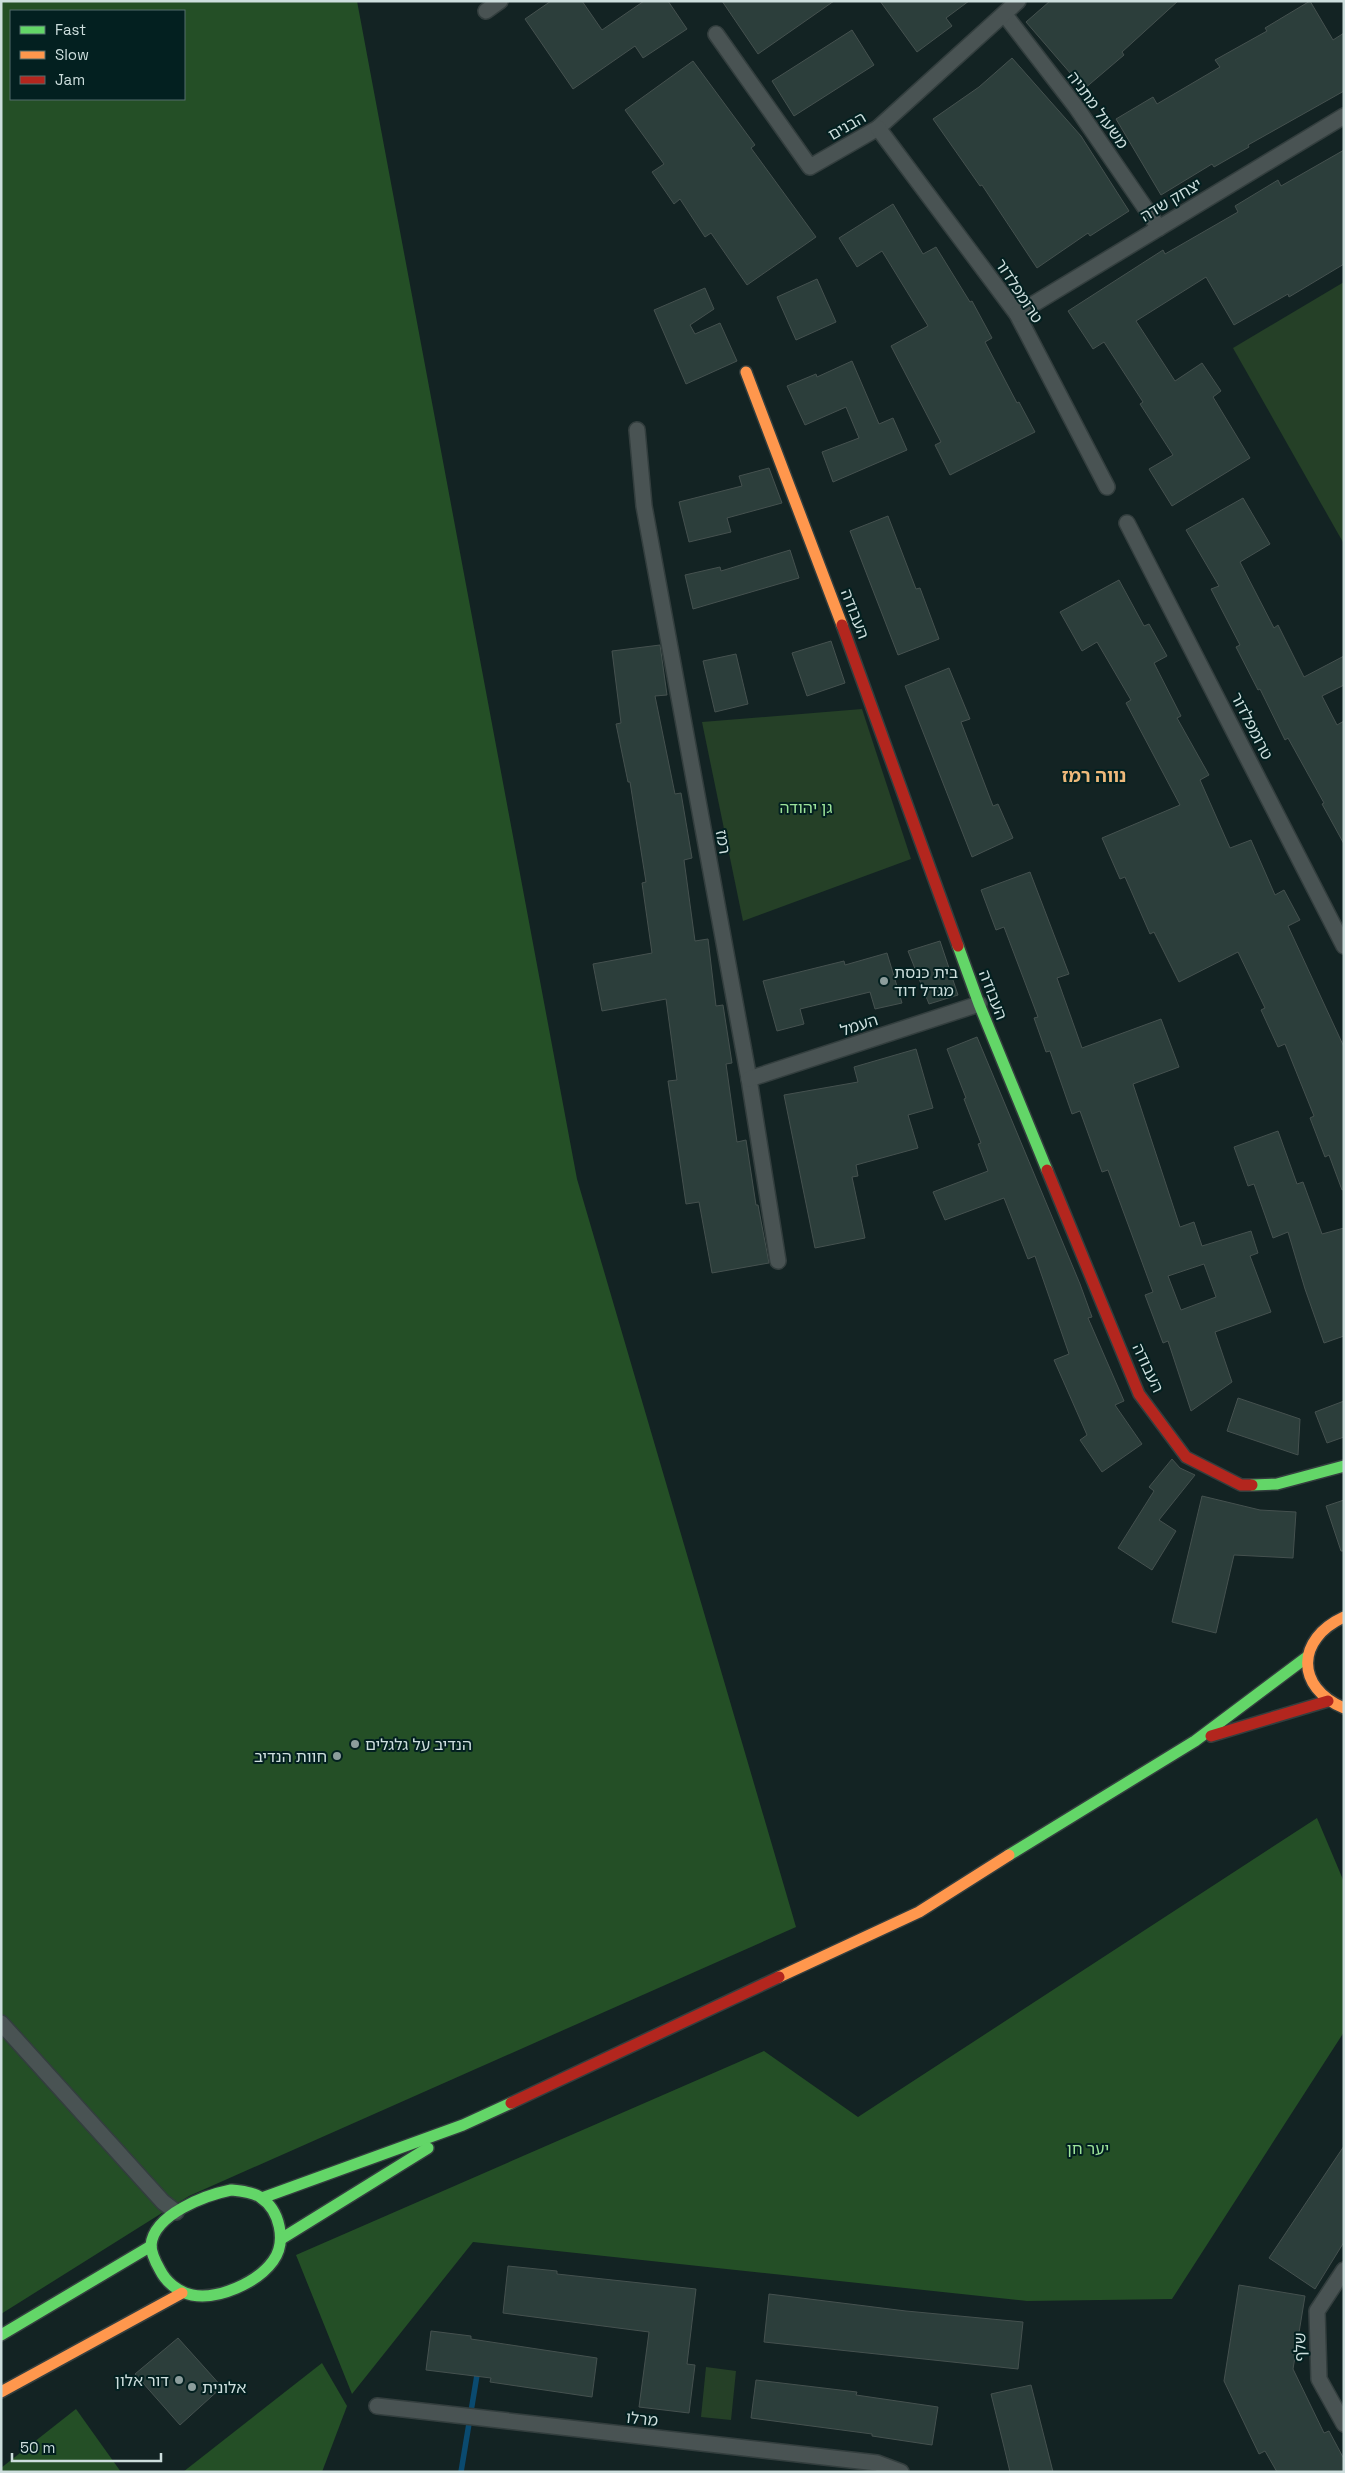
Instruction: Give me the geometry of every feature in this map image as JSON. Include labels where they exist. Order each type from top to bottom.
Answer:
[{"type":"main road","name":"העבודה","points":[[746,372],[869,696],[979,1004],[1140,1394],[1186,1457],[1241,1484],[1277,1484],[1344,1466]]},
{"type":"main road","points":[[1344,1617],[1325,1625],[1316,1634],[1307,1658],[1312,1682],[1328,1701],[1344,1708]]},
{"type":"main road","points":[[262,2198],[463,2125],[919,1912],[1088,1805],[1195,1741],[1307,1658]]},
{"type":"main road","points":[[1195,1741],[1328,1701]]},
{"type":"main road","points":[[281,2239],[358,2193],[463,2125]]},
{"type":"main road","points":[[231,2190],[248,2192],[262,2198],[276,2214],[281,2239],[273,2261],[229,2292],[197,2296],[182,2293],[166,2281],[151,2246],[156,2232],[176,2212],[206,2195],[231,2190]]},
{"type":"main road","points":[[1,2335],[151,2246]]},
{"type":"main road","points":[[1,2392],[182,2293]]},
{"type":"street","points":[[486,11],[500,1]]},
{"type":"street","name":"הבנים","points":[[716,34],[810,167],[878,128],[1005,15],[1018,1]]},
{"type":"street","name":"משעול מתניה","points":[[1005,15],[1076,107],[1159,228]]},
{"type":"street","name":"יצחק שדה","points":[[1017,314],[1344,116]]},
{"type":"street","name":"טרומפלדור","points":[[878,128],[1017,314],[1107,487]]},
{"type":"street","name":"רמז","points":[[637,430],[640,478],[654,567],[749,1079],[778,1261]]},
{"type":"street","name":"טרומפלדור","points":[[1127,523],[1344,946]]},
{"type":"street","name":"העמל","points":[[749,1079],[979,1004]]},
{"type":"street","points":[[1,2023],[156,2194],[176,2212]]},
{"type":"street","name":"שלף","points":[[1344,2270],[1317,2312],[1319,2379],[1344,2424]]},
{"type":"street","name":"מרלו","points":[[377,2406],[877,2463],[901,2472]]},
{"type":"green space","points":[[1,1],[357,1],[577,1179],[796,1927],[189,2196],[1,2314]]},
{"type":"green space","points":[[1344,282],[1344,544],[1233,348]]},
{"type":"green space","name":"גן יהודה","points":[[862,709],[911,859],[743,921],[702,722]]},
{"type":"green space","name":"יער חן","points":[[1317,1818],[1344,1882],[1344,2032],[1172,2299],[1027,2301],[473,2242],[352,2394],[296,2255],[764,2051],[858,2117]]},
{"type":"green space","points":[[322,2363],[347,2406],[322,2472],[183,2472]]},
{"type":"green space","points":[[706,2367],[736,2371],[731,2420],[701,2417]]},
{"type":"green space","points":[[76,2409],[121,2472],[1,2472],[1,2468]]},
{"type":"building","points":[[551,1],[582,1],[602,30],[644,1],[668,1],[687,29],[643,58],[635,46],[573,89],[525,19]]},
{"type":"building","points":[[722,1],[834,1],[758,54]]},
{"type":"building","points":[[880,1],[969,1],[946,18],[952,26],[917,52]]},
{"type":"building","points":[[1050,1],[1178,1],[1122,52],[1124,55],[1084,89],[1026,22]]},
{"type":"building","points":[[1310,1],[1333,40],[1344,33],[1344,91],[1248,145],[1249,147],[1214,167],[1212,164],[1161,195],[1116,119],[1153,97],[1157,104],[1220,67],[1215,60],[1267,31],[1265,28]]},
{"type":"building","points":[[852,30],[874,65],[794,116],[772,81]]},
{"type":"building","points":[[1012,58],[1081,136],[1129,211],[1090,236],[1088,233],[1037,268],[982,185],[980,186],[933,119],[979,87]]},
{"type":"building","points":[[693,61],[755,145],[751,148],[816,237],[747,285],[711,233],[705,237],[680,199],[674,204],[652,172],[664,164],[625,110]]},
{"type":"building","points":[[1344,150],[1344,264],[1289,297],[1288,294],[1234,325],[1206,277],[1136,321],[1175,381],[1202,363],[1221,391],[1213,397],[1250,458],[1172,506],[1149,469],[1173,455],[1140,404],[1143,402],[1104,342],[1093,349],[1068,311],[1163,250],[1165,254],[1238,212],[1235,206],[1278,180],[1281,186]]},
{"type":"building","points":[[893,204],[923,254],[936,247],[970,302],[972,301],[992,338],[985,342],[1017,403],[1019,402],[1035,432],[950,475],[935,445],[941,442],[891,346],[928,326],[882,251],[857,267],[839,238]]},
{"type":"building","points":[[817,279],[836,322],[796,340],[777,297]]},
{"type":"building","points":[[705,288],[714,309],[690,325],[695,334],[720,323],[737,361],[686,384],[654,310]]},
{"type":"building","points":[[852,361],[879,424],[893,418],[907,450],[833,482],[822,452],[859,438],[846,407],[805,425],[787,386],[816,374],[817,377]]},
{"type":"building","points":[[769,468],[782,503],[727,518],[731,532],[689,542],[679,502],[742,486],[739,476]]},
{"type":"building","points":[[1243,498],[1270,544],[1240,562],[1274,628],[1278,625],[1304,677],[1344,656],[1344,685],[1322,696],[1337,725],[1344,721],[1344,844],[1322,804],[1324,803],[1288,738],[1285,740],[1260,689],[1258,690],[1236,647],[1240,645],[1211,589],[1219,586],[1186,530]]},
{"type":"building","points":[[888,516],[916,589],[920,588],[939,639],[898,655],[850,531]]},
{"type":"building","points":[[790,550],[799,578],[693,609],[685,575],[720,567],[721,571]]},
{"type":"building","points":[[1119,580],[1144,626],[1149,624],[1167,656],[1154,663],[1181,716],[1177,718],[1209,775],[1200,780],[1230,848],[1251,840],[1275,895],[1284,890],[1300,920],[1288,926],[1344,1047],[1344,1189],[1342,1190],[1329,1155],[1325,1157],[1310,1118],[1314,1116],[1285,1044],[1278,1047],[1261,1010],[1265,1008],[1238,952],[1179,982],[1154,932],[1150,934],[1125,877],[1120,879],[1102,838],[1180,805],[1126,703],[1131,700],[1097,642],[1082,651],[1060,612]]},
{"type":"building","points":[[831,641],[845,683],[807,696],[792,653]]},
{"type":"building","points":[[660,645],[667,695],[655,696],[675,794],[681,793],[692,858],[684,860],[695,941],[708,939],[716,1006],[723,1005],[732,1063],[726,1064],[737,1142],[746,1140],[756,1205],[758,1205],[769,1263],[712,1273],[699,1202],[686,1204],[668,1081],[677,1080],[666,999],[602,1011],[593,964],[652,953],[642,883],[646,882],[630,782],[628,782],[616,724],[621,723],[612,651]]},
{"type":"building","points":[[736,654],[748,704],[715,712],[703,661]]},
{"type":"building","points":[[949,668],[970,719],[961,722],[993,806],[998,804],[1013,838],[972,857],[905,686]]},
{"type":"building","points":[[1030,872],[1069,974],[1057,978],[1082,1048],[1161,1019],[1179,1067],[1133,1084],[1180,1227],[1194,1222],[1202,1246],[1251,1231],[1258,1253],[1250,1256],[1271,1312],[1215,1332],[1232,1382],[1191,1411],[1168,1341],[1163,1343],[1145,1295],[1153,1292],[1108,1170],[1102,1172],[1080,1111],[1072,1114],[1050,1051],[1046,1052],[1034,1018],[1038,1017],[1004,927],[996,930],[981,890]],"holes":[[[1204,1264],[1216,1297],[1181,1310],[1168,1276]]]},
{"type":"building","points":[[940,941],[958,995],[929,1004],[908,951]]},
{"type":"building","points":[[887,953],[902,1003],[875,1009],[870,992],[800,1009],[804,1024],[777,1031],[763,981],[844,961],[845,965]]},
{"type":"building","points":[[977,1037],[1080,1284],[1092,1317],[1088,1318],[1124,1401],[1115,1405],[1142,1444],[1102,1472],[1080,1440],[1087,1435],[1054,1360],[1069,1354],[1035,1256],[1028,1259],[1004,1198],[945,1220],[933,1192],[988,1171],[978,1144],[981,1143],[964,1099],[966,1098],[947,1049]]},
{"type":"building","points":[[916,1049],[933,1108],[908,1115],[918,1148],[856,1165],[858,1176],[852,1177],[865,1238],[815,1248],[784,1095],[858,1082],[854,1067]]},
{"type":"building","points":[[1278,1131],[1297,1184],[1303,1182],[1322,1234],[1344,1228],[1344,1336],[1324,1343],[1288,1232],[1273,1238],[1254,1184],[1248,1186],[1234,1147]]},
{"type":"building","points":[[1238,1398],[1300,1419],[1298,1455],[1227,1431]]},
{"type":"building","points":[[1344,1401],[1344,1437],[1327,1443],[1315,1412]]},
{"type":"building","points":[[1172,1459],[1180,1468],[1195,1475],[1159,1520],[1176,1531],[1152,1570],[1118,1548],[1154,1491],[1149,1487]]},
{"type":"building","points":[[1202,1496],[1260,1510],[1296,1512],[1293,1558],[1234,1555],[1216,1633],[1172,1622]]},
{"type":"building","points":[[1344,1500],[1344,1551],[1341,1551],[1326,1506]]},
{"type":"building","points":[[1344,2146],[1344,2242],[1315,2289],[1269,2258]]},
{"type":"building","points":[[508,2266],[557,2271],[557,2274],[696,2289],[687,2364],[695,2365],[689,2413],[639,2407],[649,2332],[503,2313]]},
{"type":"building","points":[[1239,2285],[1305,2296],[1293,2369],[1324,2433],[1329,2431],[1344,2459],[1344,2472],[1277,2472],[1265,2451],[1259,2454],[1224,2381]]},
{"type":"building","points":[[769,2294],[906,2311],[1023,2322],[1018,2369],[764,2342]]},
{"type":"building","points":[[431,2331],[597,2358],[592,2397],[490,2382],[491,2378],[426,2370]]},
{"type":"building","name":"דור אלון","points":[[178,2338],[222,2387],[180,2425],[135,2374]]},
{"type":"building","points":[[756,2380],[857,2392],[856,2395],[938,2407],[932,2445],[872,2436],[872,2434],[751,2418]]},
{"type":"building","points":[[1031,2385],[1053,2472],[1010,2472],[991,2394]]},
{"type":"waterway","points":[[461,2472],[478,2369]]},
{"type":"traffic: fast","points":[[958,946],[979,1004],[1047,1170]]},
{"type":"traffic: fast","points":[[1252,1485],[1277,1484],[1344,1466]]},
{"type":"traffic: fast","points":[[1009,1855],[1195,1741],[1307,1657]]},
{"type":"traffic: fast","points":[[262,2198],[463,2125],[511,2103]]},
{"type":"traffic: fast","points":[[281,2239],[428,2148]]},
{"type":"traffic: fast","points":[[231,2190],[257,2195],[267,2203],[277,2218],[279,2227],[280,2245],[277,2253],[266,2269],[247,2283],[236,2288],[213,2295],[202,2296],[182,2292],[166,2279],[155,2261],[151,2245],[154,2234],[171,2215],[195,2201],[231,2190]]},
{"type":"traffic: fast","points":[[1,2335],[151,2246]]},
{"type":"traffic: slow","points":[[746,372],[842,625]]},
{"type":"traffic: slow","points":[[1344,1617],[1328,1626],[1317,1638],[1310,1650],[1308,1663],[1310,1676],[1317,1688],[1328,1699],[1344,1708]]},
{"type":"traffic: slow","points":[[779,1977],[919,1912],[1009,1855]]},
{"type":"traffic: slow","points":[[1,2392],[182,2293]]},
{"type":"traffic: jam","points":[[842,625],[958,946]]},
{"type":"traffic: jam","points":[[1047,1170],[1139,1394],[1186,1457],[1241,1485],[1252,1485]]},
{"type":"traffic: jam","points":[[1211,1736],[1328,1701]]},
{"type":"traffic: jam","points":[[511,2103],[779,1977]]},
{"type":"place","name":"בית כנסת מגדל דוד","points":[[884,981]]},
{"type":"place","name":"הנדיב על גלגלים","points":[[355,1744]]},
{"type":"place","name":"חוות הנדיב","points":[[337,1756]]},
{"type":"place","name":"דור אלון","points":[[179,2380]]},
{"type":"place","name":"אלונית","points":[[192,2387]]},
{"type":"district","name":"נווה רמז","points":[[1094,775]]}]
